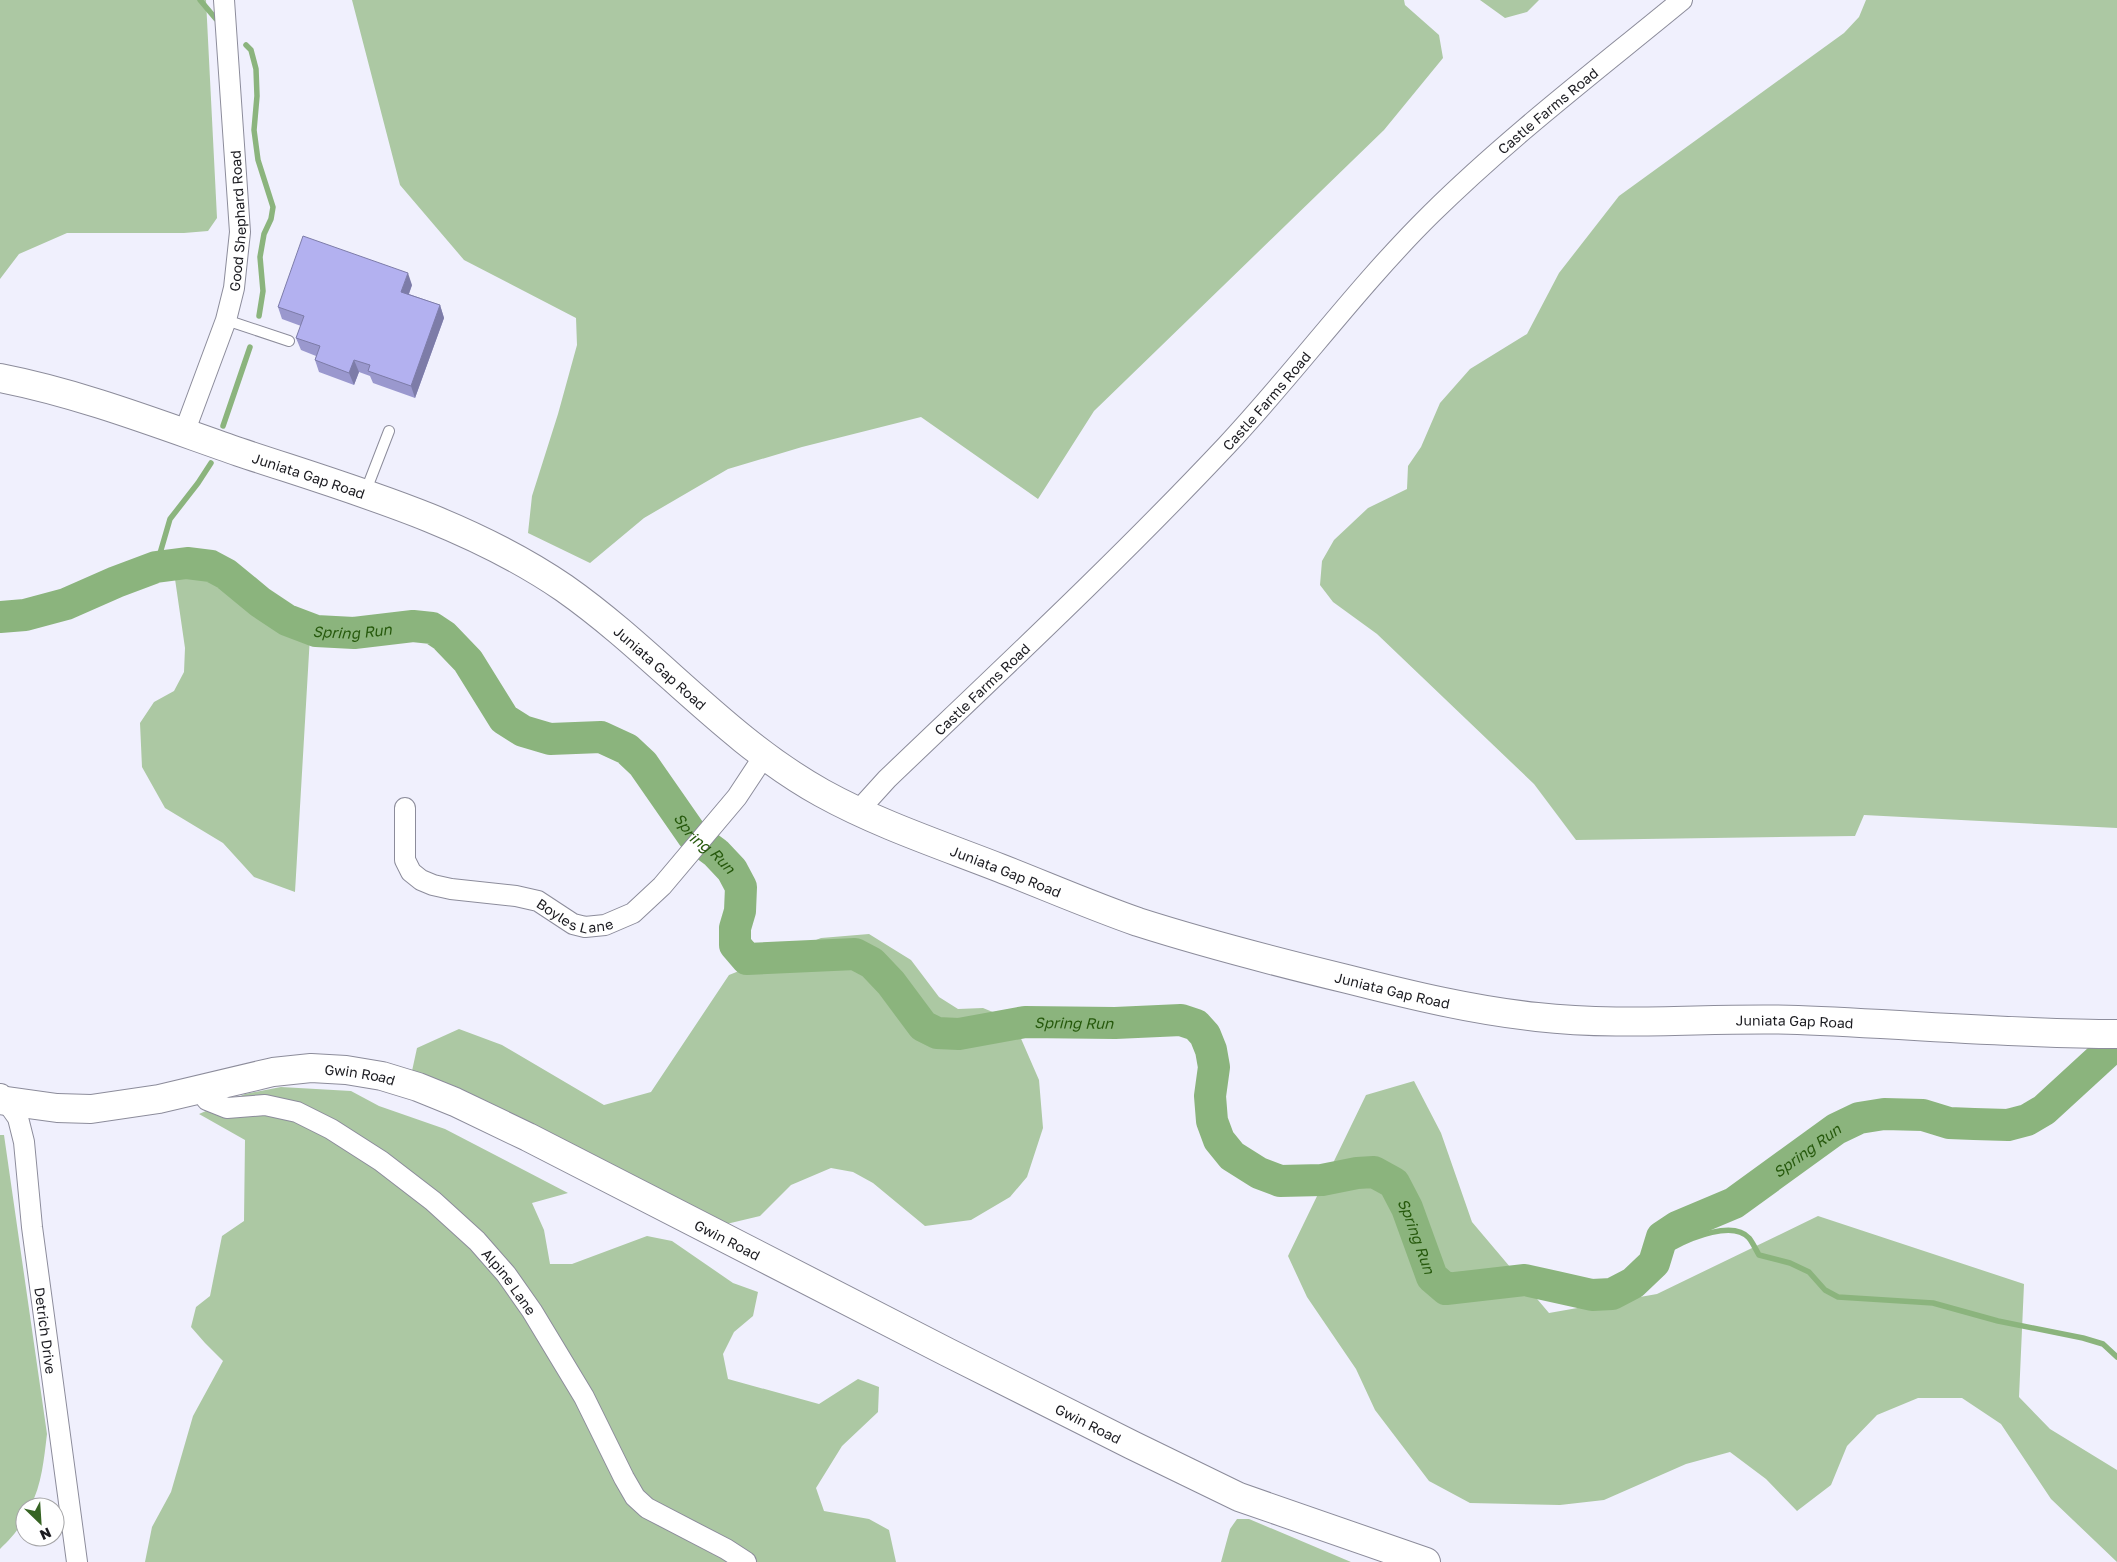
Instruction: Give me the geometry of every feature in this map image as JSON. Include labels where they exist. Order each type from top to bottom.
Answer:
[{"type":"main road","name":"Juniata Gap Road","points":[[0,378],[70,395],[184,433],[365,494],[434,519],[477,538],[542,574],[598,613],[764,756],[822,793],[858,811],[950,848],[1149,925],[1196,940],[1304,969],[1464,1007],[1528,1016],[1579,1021],[1797,1020],[2006,1031],[2114,1034]]},
{"type":"main road","name":"Gwin Road","points":[[2,1098],[57,1108],[91,1110],[200,1090],[273,1072],[311,1068],[346,1070],[382,1076],[418,1087],[455,1102],[528,1137],[974,1365],[1239,1497],[1426,1562]]},
{"type":"street","name":"Good Shephard Road","points":[[184,433],[226,320],[234,288],[240,232],[224,0]]},
{"type":"street","name":"Castle Farms Road","points":[[858,811],[887,779],[1174,501],[1277,390],[1383,265],[1429,216],[1482,165],[1682,0]]},
{"type":"street","name":"Boyles Lane","points":[[404,808],[405,860],[411,872],[421,880],[433,885],[516,896],[538,901],[574,924],[585,927],[606,925],[633,913],[662,886],[737,798],[764,756]]},
{"type":"street","name":"Alpine Lane","points":[[200,1090],[207,1100],[226,1108],[265,1105],[297,1112],[331,1129],[382,1161],[433,1201],[478,1241],[506,1274],[532,1310],[584,1397],[635,1498],[647,1508],[726,1549],[746,1562]]},
{"type":"street","name":"Detrich Drive","points":[[2,1098],[18,1118],[24,1142],[34,1237],[77,1562]]},
{"type":"lane","points":[[226,320],[289,341]]},
{"type":"lane","points":[[365,494],[389,431]]},
{"type":"green space","points":[[0,0],[206,0],[217,218],[208,231],[184,233],[67,233],[19,254],[0,279]]},
{"type":"green space","points":[[352,0],[1404,0],[1405,5],[1439,35],[1443,58],[1384,130],[1094,411],[1038,499],[921,417],[802,447],[728,469],[644,518],[590,563],[528,533],[532,496],[577,345],[576,318],[464,260],[400,185]]},
{"type":"green space","points":[[1480,0],[1539,0],[1527,12],[1505,18]]},
{"type":"green space","points":[[1866,0],[2117,0],[2117,828],[1864,815],[1855,836],[1576,840],[1534,784],[1377,634],[1333,602],[1320,585],[1322,561],[1334,540],[1368,508],[1407,489],[1408,466],[1421,447],[1440,403],[1470,369],[1527,334],[1559,273],[1619,196],[1844,33],[1859,17]]},
{"type":"green space","points":[[196,568],[259,593],[285,610],[310,636],[295,892],[254,877],[223,843],[165,808],[142,767],[140,723],[154,702],[174,691],[184,672],[185,648],[175,579]]},
{"type":"green space","points":[[869,934],[911,960],[939,997],[958,1009],[983,1008],[1005,1017],[1019,1034],[1039,1080],[1043,1128],[1027,1177],[1010,1197],[971,1220],[925,1226],[873,1183],[853,1172],[831,1168],[791,1185],[760,1216],[718,1226],[412,1071],[417,1048],[459,1029],[502,1045],[604,1105],[651,1092],[729,975],[821,938]]},
{"type":"green space","points":[[1414,1081],[1441,1133],[1472,1222],[1549,1313],[1657,1294],[1818,1216],[2024,1284],[2019,1397],[2050,1429],[2117,1470],[2117,1562],[2051,1499],[2001,1424],[1962,1398],[1918,1398],[1877,1415],[1847,1446],[1831,1485],[1797,1511],[1766,1479],[1730,1452],[1686,1464],[1604,1500],[1560,1505],[1470,1503],[1429,1481],[1375,1410],[1356,1369],[1307,1297],[1288,1256],[1366,1095]]},
{"type":"green space","points":[[281,1087],[351,1091],[379,1106],[445,1129],[568,1193],[532,1203],[544,1230],[550,1264],[572,1264],[647,1236],[672,1241],[733,1283],[758,1292],[753,1316],[734,1332],[723,1354],[728,1379],[819,1404],[858,1379],[879,1387],[878,1412],[842,1446],[816,1488],[824,1511],[869,1519],[889,1530],[896,1562],[145,1562],[152,1527],[171,1492],[193,1416],[223,1361],[191,1327],[196,1307],[210,1296],[222,1236],[244,1221],[245,1140],[199,1114],[245,1094]]},
{"type":"green space","points":[[0,1135],[4,1135],[47,1434],[42,1471],[35,1497],[15,1497],[15,1532],[0,1549]]},
{"type":"green space","points":[[1237,1519],[1249,1519],[1351,1562],[1221,1562],[1230,1529]]},
{"type":"building","points":[[303,236],[408,273],[401,292],[440,305],[411,386],[368,371],[370,365],[354,360],[349,373],[315,360],[320,346],[296,338],[304,316],[278,307]]},
{"type":"waterway","points":[[200,0],[216,19]]},
{"type":"waterway","points":[[246,45],[251,50],[256,69],[257,96],[254,130],[258,160],[273,207],[271,219],[264,234],[260,257],[263,291],[259,316]]},
{"type":"waterway","points":[[223,426],[250,347]]},
{"type":"waterway","points":[[156,567],[170,519],[211,463]]},
{"type":"waterway","name":"Spring Run","points":[[0,617],[25,615],[66,604],[156,567],[187,563],[211,566],[226,574],[260,602],[287,620],[316,631],[354,633],[413,626],[432,628],[444,636],[468,661],[504,719],[523,731],[550,739],[601,737],[627,749],[643,764],[693,836],[716,853],[732,870],[741,887],[740,911],[735,928],[735,945],[747,959],[855,954],[872,963],[891,983],[923,1026],[937,1033],[959,1034],[1025,1022],[1115,1023],[1181,1020],[1196,1025],[1205,1035],[1211,1050],[1214,1067],[1210,1096],[1212,1121],[1219,1140],[1232,1156],[1259,1173],[1280,1181],[1322,1180],[1357,1173],[1374,1172],[1394,1183],[1407,1208],[1432,1277],[1446,1289],[1525,1280],[1592,1295],[1612,1294],[1633,1283],[1654,1263],[1662,1237],[1677,1227],[1734,1203],[1836,1129],[1859,1118],[1884,1114],[1923,1115],[1949,1123],[2008,1125],[2027,1120],[2044,1110],[2117,1043]]},
{"type":"waterway","points":[[1662,1237],[1674,1247],[1712,1232],[1733,1231],[1742,1233],[1749,1238],[1759,1255],[1790,1263],[1809,1272],[1825,1290],[1838,1297],[1933,1303],[1998,1321],[2083,1338],[2103,1344],[2117,1357]]}]
